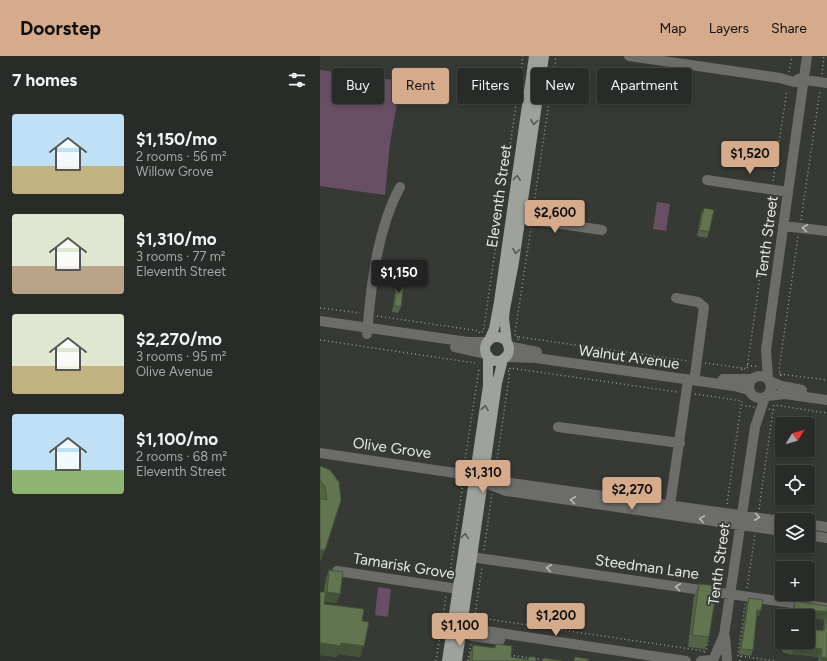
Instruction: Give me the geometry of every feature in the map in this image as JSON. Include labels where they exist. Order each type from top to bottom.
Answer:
[{"type":"main road","name":"Eleventh Street","points":[[457,661],[459,648],[456,631],[480,478],[505,370],[504,358],[512,348],[504,318],[534,56]]},
{"type":"main road","name":"Eleventh Street","points":[[480,478],[487,392],[482,366],[484,348],[496,317],[516,218],[544,56]]},
{"type":"main road","points":[[504,358],[493,360],[484,348],[501,338],[512,348]]},
{"type":"main road","name":"Eleventh Street","points":[[447,661],[456,631],[463,616],[462,590]]},
{"type":"street","points":[[629,56],[786,79],[824,83]]},
{"type":"street","name":"Tenth Street","points":[[769,380],[766,350],[807,56]]},
{"type":"street","points":[[707,180],[788,192]]},
{"type":"street","points":[[368,331],[380,239],[391,206],[400,187]]},
{"type":"street","points":[[516,218],[602,230]]},
{"type":"street","points":[[783,226],[827,231]]},
{"type":"street","points":[[670,505],[687,393],[692,378],[704,307],[698,302],[676,298]]},
{"type":"street","points":[[320,321],[368,331],[484,348]]},
{"type":"street","points":[[320,327],[368,331]]},
{"type":"street","name":"Walnut Avenue","points":[[512,348],[692,378],[748,385]]},
{"type":"street","name":"Tenth Street","points":[[757,408],[748,385],[766,350]]},
{"type":"street","points":[[827,394],[793,389],[762,376],[748,385],[758,398],[785,394],[827,400]]},
{"type":"street","points":[[766,397],[771,391],[769,380]]},
{"type":"street","name":"Tenth Street","points":[[727,660],[724,635],[754,427],[757,408],[766,397]]},
{"type":"street","points":[[558,427],[680,443]]},
{"type":"street","name":"Olive Grove","points":[[320,453],[480,478]]},
{"type":"street","points":[[480,478],[506,491],[757,522],[775,521]]},
{"type":"street","points":[[493,485],[670,505],[726,513],[741,520]]},
{"type":"street","points":[[757,522],[775,528]]},
{"type":"street","points":[[815,525],[827,527]]},
{"type":"street","points":[[815,536],[827,538]]},
{"type":"street","name":"Steedman Lane","points":[[467,557],[827,608]]},
{"type":"street","name":"Tamarisk Grove","points":[[337,571],[462,590]]},
{"type":"street","points":[[456,631],[473,629],[686,661]]},
{"type":"street","points":[[456,631],[472,636],[645,661]]},
{"type":"street","name":"Tenth Street","points":[[710,660],[724,635]]},
{"type":"street","points":[[710,660],[721,657],[727,660]]},
{"type":"path","points":[[320,308],[483,332],[524,56]]},
{"type":"path","points":[[556,56],[515,336],[696,362]]},
{"type":"path","points":[[704,363],[746,369],[786,79],[792,56]]},
{"type":"path","points":[[779,370],[800,227],[824,83],[824,56]]},
{"type":"path","points":[[475,363],[484,348],[480,331]]},
{"type":"path","points":[[514,368],[512,348],[519,337]]},
{"type":"path","points":[[320,340],[475,363],[482,366],[462,474],[436,661]]},
{"type":"path","points":[[473,629],[493,485],[505,370],[514,368],[742,401],[726,513]]},
{"type":"path","points":[[738,400],[748,385],[742,368]]},
{"type":"path","points":[[780,374],[827,380]]},
{"type":"path","points":[[741,405],[773,410]]},
{"type":"path","points":[[775,661],[738,656],[774,405],[827,413]]},
{"type":"path","points":[[463,616],[704,650]]},
{"type":"path","points":[[459,648],[470,650]]},
{"type":"path","points":[[507,655],[544,660]]},
{"type":"path","points":[[740,661],[741,656]]},
{"type":"shaded area","points":[[320,70],[332,72],[332,104],[384,104],[384,79],[392,80],[392,104],[397,104],[390,143],[385,195],[320,186]]},
{"type":"shaded area","points":[[657,202],[670,204],[666,231],[653,229]]},
{"type":"shaded area","points":[[378,587],[391,589],[388,617],[375,615]]},
{"type":"building","points":[[704,208],[714,210],[709,232],[699,230]]},
{"type":"building","points":[[398,280],[404,281],[401,307],[394,306]]},
{"type":"building","points":[[320,466],[330,470],[339,482],[341,500],[325,550],[320,550],[320,498],[327,500],[325,487],[320,482]]},
{"type":"building","points":[[329,570],[343,572],[340,594],[327,592]]},
{"type":"building","points":[[699,584],[717,586],[709,637],[692,635]]},
{"type":"building","points":[[320,592],[326,592],[324,604],[364,609],[362,621],[369,622],[364,646],[341,643],[341,646],[320,643]]},
{"type":"building","points":[[749,598],[763,600],[761,610],[757,610],[753,650],[741,649]]},
{"type":"building","points":[[795,601],[827,606],[827,612],[815,611],[815,609],[794,609]]},
{"type":"building","points":[[827,612],[827,658],[821,657],[822,649],[815,648],[815,630],[824,631]]},
{"type":"building","points":[[496,644],[512,646],[511,657],[528,660],[529,657],[535,657],[537,661],[472,661],[473,645],[495,648]]},
{"type":"building","points":[[575,657],[588,659],[588,661],[574,661]]},
{"type":"building","points":[[544,658],[562,661],[542,661]]}]
